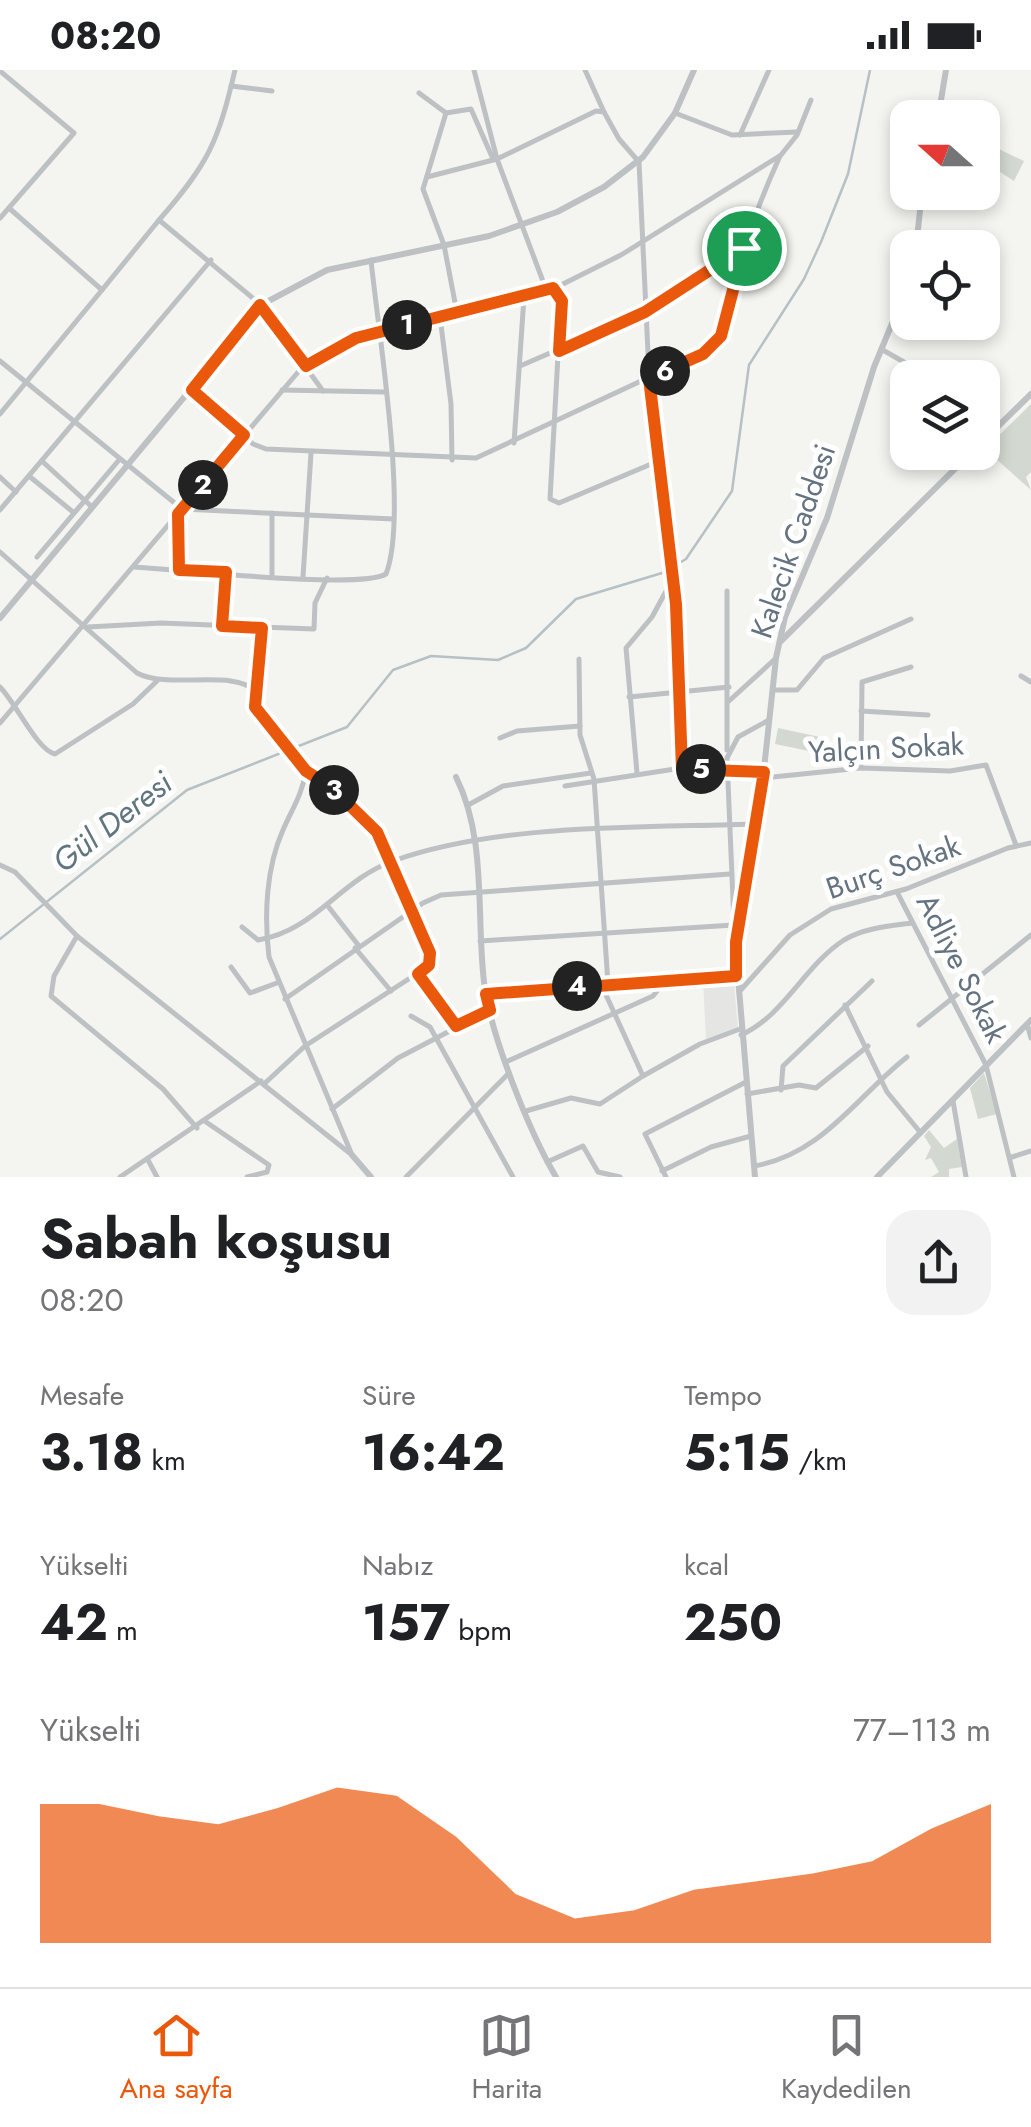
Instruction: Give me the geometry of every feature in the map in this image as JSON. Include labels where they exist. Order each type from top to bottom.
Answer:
[{"type":"street","points":[[0,414],[215,147],[235,70]]},
{"type":"street","points":[[474,70],[495,160]]},
{"type":"street","points":[[584,70],[618,140],[639,162],[649,378],[672,579],[682,769]]},
{"type":"street","points":[[0,618],[260,305],[306,278],[519,226],[558,212],[639,162],[675,113],[694,70]]},
{"type":"street","points":[[740,135],[769,70]]},
{"type":"street","points":[[941,100],[946,70]]},
{"type":"street","points":[[0,71],[74,132],[0,218]]},
{"type":"street","points":[[232,86],[272,91]]},
{"type":"street","points":[[420,93],[446,113],[471,109],[519,226],[550,290],[562,301],[549,494],[556,503],[656,462]]},
{"type":"street","points":[[192,390],[266,449],[452,460],[486,456],[514,444],[714,346],[721,336],[744,248],[781,155],[798,132],[811,100]]},
{"type":"street","points":[[427,177],[495,160],[560,132],[581,116],[604,112]]},
{"type":"street","points":[[446,113],[424,194],[444,245],[456,312]]},
{"type":"street","points":[[675,113],[740,135],[798,132]]},
{"type":"street","points":[[0,724],[306,366],[338,346],[378,332],[550,290],[642,240],[781,155]]},
{"type":"street","points":[[9,208],[102,290]]},
{"type":"street","points":[[159,220],[260,305],[322,391]]},
{"type":"street","points":[[520,366],[645,312],[744,248]]},
{"type":"street","points":[[0,510],[210,260]]},
{"type":"street","points":[[134,567],[327,578],[375,579],[386,574],[393,519],[391,456],[371,260]]},
{"type":"street","points":[[514,444],[524,298]]},
{"type":"street","points":[[440,317],[451,404],[452,460]]},
{"type":"street","name":"Kalecik Caddesi","points":[[755,1177],[736,942],[764,775],[776,658],[828,518],[890,330]]},
{"type":"street","points":[[882,349],[901,360]]},
{"type":"street","points":[[0,361],[180,511],[393,519]]},
{"type":"street","points":[[282,390],[384,392]]},
{"type":"street","points":[[1000,426],[1031,394]]},
{"type":"street","points":[[303,577],[311,453]]},
{"type":"street","points":[[37,557],[119,460]]},
{"type":"street","points":[[42,461],[92,508]]},
{"type":"street","points":[[779,642],[955,470]]},
{"type":"street","points":[[29,476],[73,513]]},
{"type":"street","points":[[0,477],[16,492]]},
{"type":"street","points":[[179,570],[180,511]]},
{"type":"street","points":[[272,513],[272,575]]},
{"type":"street","points":[[0,552],[137,673],[158,681],[240,683],[256,692]]},
{"type":"street","points":[[222,626],[226,572]]},
{"type":"street","points":[[85,628],[161,623],[314,629],[318,624],[315,603],[327,578]]},
{"type":"street","points":[[637,773],[626,648],[652,617],[672,579]]},
{"type":"street","points":[[727,592],[726,825],[736,942]]},
{"type":"street","points":[[774,690],[797,690],[824,658],[911,619]]},
{"type":"street","points":[[120,1177],[262,1083],[305,1046],[418,974],[432,959],[373,827],[331,787],[306,771],[255,707],[262,628]]},
{"type":"street","points":[[729,701],[776,658]]},
{"type":"street","points":[[579,659],[582,751],[593,776],[602,882],[604,984],[611,1013],[642,1076]]},
{"type":"street","points":[[861,768],[863,680],[911,667]]},
{"type":"street","points":[[1020,676],[1031,682]]},
{"type":"street","points":[[0,687],[18,704],[43,749],[59,754],[158,681]]},
{"type":"street","points":[[629,698],[729,688]]},
{"type":"street","points":[[860,711],[928,715]]},
{"type":"street","points":[[727,758],[738,737],[770,720]]},
{"type":"street","points":[[500,738],[517,730],[580,726]]},
{"type":"street","name":"Yalçın Sokak","points":[[593,776],[682,769],[726,769],[764,775],[861,768],[950,771],[986,765],[1016,845]]},
{"type":"street","points":[[306,771],[301,796],[284,828],[272,867],[266,939],[284,999],[353,1156]]},
{"type":"street","points":[[565,786],[593,776]]},
{"type":"street","points":[[470,804],[503,786],[593,776]]},
{"type":"street","points":[[456,777],[470,804],[486,994],[526,1112],[556,1177]]},
{"type":"street","points":[[242,927],[253,939],[266,939],[303,926],[360,877],[390,862],[474,839],[756,824]]},
{"type":"street","name":"Burç Sokak","points":[[738,993],[797,930],[840,904],[897,892],[1016,845],[1031,844]]},
{"type":"street","points":[[0,865],[15,872],[49,912],[77,936],[353,1156],[371,1177]]},
{"type":"street","points":[[284,999],[411,911],[441,896],[730,874]]},
{"type":"street","name":"Adliye Sokak","points":[[897,892],[986,1065],[1014,1177]]},
{"type":"street","points":[[327,905],[390,991]]},
{"type":"street","points":[[526,1112],[564,1098],[600,1104],[700,1044],[741,1032],[768,1016],[841,942],[868,930],[912,923]]},
{"type":"street","points":[[480,941],[734,924]]},
{"type":"street","points":[[919,1025],[1031,934]]},
{"type":"street","points":[[77,936],[51,984],[52,996],[162,1089],[197,1128]]},
{"type":"street","points":[[231,967],[250,993],[278,982]]},
{"type":"street","points":[[418,974],[456,1026]]},
{"type":"street","points":[[486,994],[736,976]]},
{"type":"street","points":[[508,1061],[652,996],[666,980]]},
{"type":"street","points":[[781,1090],[783,1066],[872,981]]},
{"type":"street","points":[[845,1004],[892,1098],[920,1132]]},
{"type":"street","points":[[332,1109],[368,1078],[435,1036],[490,1010]]},
{"type":"street","points":[[410,1016],[422,1020],[435,1036],[511,1174],[502,1177]]},
{"type":"street","points":[[877,1177],[1029,1022]]},
{"type":"street","points":[[1029,1022],[1031,1038]]},
{"type":"street","points":[[747,1094],[799,1085],[816,1088],[868,1046]]},
{"type":"street","points":[[754,1166],[784,1159],[821,1136],[907,1057]]},
{"type":"street","points":[[406,1177],[511,1071]]},
{"type":"street","points":[[746,1082],[645,1134],[664,1174],[711,1147],[751,1136]]},
{"type":"street","points":[[952,1099],[966,1177]]},
{"type":"street","points":[[206,1122],[268,1165],[267,1172],[247,1177]]},
{"type":"street","points":[[547,1162],[583,1146],[598,1172],[620,1177]]},
{"type":"street","points":[[1012,1158],[1031,1151]]},
{"type":"street","points":[[148,1160],[157,1177]]},
{"type":"shaded area","points":[[1000,150],[1024,161],[1014,181],[1000,172]]},
{"type":"shaded area","points":[[1031,404],[1031,472],[1026,477],[1031,490],[1000,462],[1000,434]]},
{"type":"shaded area","points":[[778,728],[820,737],[809,751],[775,744]]},
{"type":"shaded area","points":[[703,981],[734,983],[738,1028],[706,1039]]},
{"type":"shaded area","points":[[984,1073],[997,1114],[978,1119],[970,1088]]},
{"type":"shaded area","points":[[929,1130],[944,1148],[957,1139],[962,1167],[949,1169],[949,1177],[931,1177],[939,1172],[931,1158],[925,1160],[931,1147],[924,1136]]},
{"type":"waterway","name":"Gül Deresi","points":[[0,939],[187,790],[347,727],[393,670],[431,656],[498,660],[526,648],[576,599],[662,573],[686,559],[732,491],[749,365],[804,279],[821,242],[848,174],[870,70]]},
{"type":"route","points":[[744,248],[721,336],[714,346],[649,378],[656,462],[676,604],[682,769],[764,772],[736,942],[736,976],[486,994],[490,1010],[456,1026],[418,974],[432,959],[377,832],[331,787],[306,771],[255,707],[262,628],[222,626],[226,572],[179,570],[178,514],[244,435],[192,390],[260,305],[306,366],[356,338],[553,288],[562,301],[559,351],[645,312],[744,248]]}]
